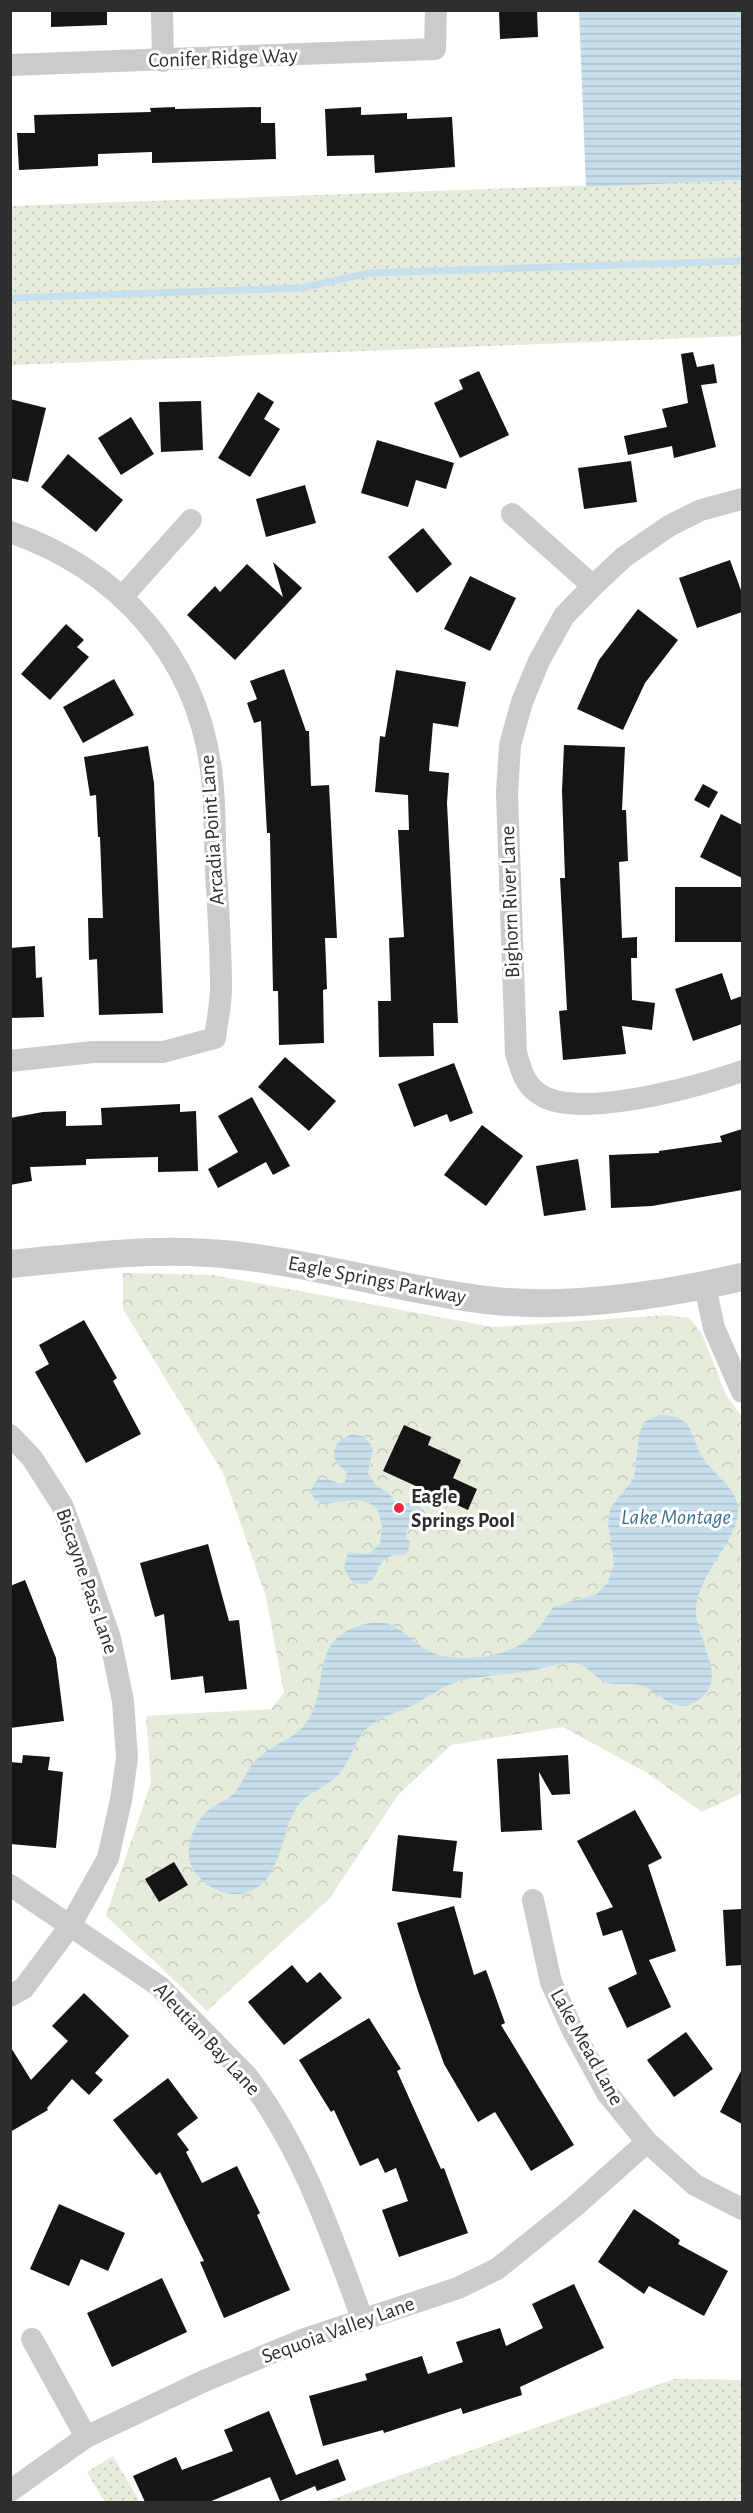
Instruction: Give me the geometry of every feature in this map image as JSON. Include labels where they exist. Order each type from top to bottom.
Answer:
[{"type":"street","points":[[162,10],[163,61]]},
{"type":"street","name":"Conifer Ridge Way","points":[[10,65],[435,49],[436,10]]},
{"type":"street","name":"Bighorn River Lane","points":[[742,499],[701,510],[669,526],[624,558],[564,616],[539,660],[522,702],[510,745],[507,793],[516,1053],[526,1082],[541,1096],[557,1101],[582,1104],[678,1091],[742,1071]]},
{"type":"street","points":[[512,514],[593,586]]},
{"type":"street","points":[[123,596],[191,520]]},
{"type":"street","name":"Arcadia Point Lane","points":[[10,532],[37,541],[84,567],[123,596],[152,628],[181,674],[201,721],[211,770],[221,990],[215,1038],[163,1052],[93,1052],[10,1062]]},
{"type":"street","name":"Eagle Springs Parkway","points":[[10,1264],[157,1250],[211,1253],[321,1269],[410,1288],[488,1300],[593,1300],[641,1296],[705,1286],[742,1277]]},
{"type":"street","points":[[705,1286],[714,1328],[742,1392]]},
{"type":"street","name":"Biscayne Pass Lane","points":[[10,1435],[32,1458],[62,1505],[110,1638],[123,1701],[127,1758],[121,1800],[108,1858],[70,1926],[24,1988],[10,1996]]},
{"type":"street","name":"Aleutian Bay Lane","points":[[10,1886],[159,1986],[247,2076],[301,2163],[362,2318]]},
{"type":"street","name":"Lake Mead Lane","points":[[532,1900],[551,1982],[573,2031],[608,2093],[647,2142],[695,2185],[742,2209]]},
{"type":"street","name":"Sequoia Valley Lane","points":[[10,2491],[86,2437],[204,2381],[362,2318],[458,2288],[497,2269],[574,2207],[647,2142]]},
{"type":"street","points":[[32,2339],[86,2437]]},
{"type":"green space","points":[[742,180],[742,336],[11,365],[10,206]]},
{"type":"green space","points":[[123,1273],[213,1275],[493,1327],[667,1315],[689,1318],[702,1334],[726,1395],[742,1417],[742,1793],[702,1812],[647,1773],[563,1727],[451,1745],[398,1795],[330,1898],[207,2011],[106,1916],[151,1782],[146,1716],[271,1709],[284,1693],[266,1597],[223,1473],[123,1309]]},
{"type":"green space","points":[[674,2379],[742,2380],[742,2502],[324,2502]]},
{"type":"green space","points":[[113,2456],[140,2502],[105,2502],[87,2472]]},
{"type":"water","points":[[579,11],[742,11],[742,180],[586,187]]},
{"type":"water","name":"Lake Montage","points":[[659,1415],[671,1416],[685,1422],[703,1458],[736,1499],[738,1513],[735,1526],[698,1595],[697,1623],[712,1671],[707,1692],[689,1705],[675,1705],[643,1686],[605,1682],[583,1665],[574,1663],[453,1683],[413,1705],[382,1718],[366,1729],[339,1774],[306,1797],[297,1807],[277,1860],[263,1883],[252,1891],[231,1894],[215,1889],[201,1879],[192,1867],[189,1858],[190,1840],[198,1822],[211,1808],[235,1792],[257,1759],[301,1729],[317,1701],[326,1656],[332,1643],[344,1633],[362,1625],[384,1623],[399,1629],[420,1646],[439,1655],[464,1658],[491,1655],[515,1648],[524,1642],[540,1626],[553,1607],[597,1594],[608,1582],[614,1563],[608,1524],[611,1507],[634,1478],[639,1435],[644,1422]]},
{"type":"water","name":"Eagle Springs Pool","points":[[353,1434],[365,1437],[373,1448],[368,1473],[376,1486],[388,1492],[397,1505],[415,1503],[423,1509],[425,1514],[419,1523],[406,1530],[406,1537],[410,1542],[408,1552],[405,1555],[387,1557],[374,1577],[363,1585],[351,1581],[344,1568],[348,1552],[368,1554],[380,1544],[382,1527],[378,1510],[370,1503],[361,1501],[320,1503],[314,1499],[311,1490],[316,1481],[323,1479],[341,1484],[345,1482],[347,1472],[336,1461],[334,1451],[340,1441]]},
{"type":"building","points":[[51,10],[107,10],[107,25],[51,27]]},
{"type":"building","points":[[499,10],[537,10],[538,37],[500,39]]},
{"type":"building","points":[[175,107],[175,109],[261,107],[261,123],[275,123],[276,159],[152,163],[152,152],[98,154],[98,166],[19,170],[17,133],[35,133],[34,115],[151,112],[150,108]]},
{"type":"building","points":[[361,107],[361,115],[407,113],[407,119],[452,117],[455,167],[375,173],[374,155],[327,156],[325,109]]},
{"type":"building","points":[[693,352],[697,367],[714,364],[717,383],[701,385],[716,447],[674,458],[672,446],[628,455],[624,436],[667,427],[662,409],[688,403],[681,354]]},
{"type":"building","points":[[479,371],[509,435],[460,458],[434,403],[463,389],[459,380]]},
{"type":"building","points":[[258,392],[274,402],[264,419],[280,429],[250,477],[218,458]]},
{"type":"building","points":[[10,399],[46,408],[28,482],[10,478]]},
{"type":"building","points":[[201,401],[203,450],[161,452],[159,402]]},
{"type":"building","points":[[131,417],[154,454],[121,475],[98,438]]},
{"type":"building","points":[[377,440],[454,463],[446,489],[416,480],[408,507],[361,493]]},
{"type":"building","points":[[68,454],[123,500],[96,532],[41,487]]},
{"type":"building","points":[[631,461],[637,502],[584,509],[578,468]]},
{"type":"building","points":[[305,485],[316,523],[266,537],[256,499]]},
{"type":"building","points":[[423,528],[452,564],[417,593],[388,557]]},
{"type":"building","points":[[730,560],[742,593],[742,612],[697,628],[679,578]]},
{"type":"building","points":[[273,562],[302,588],[235,660],[187,615],[215,586],[220,592],[247,564],[283,597]]},
{"type":"building","points":[[470,576],[516,598],[490,651],[444,629]]},
{"type":"building","points":[[638,609],[678,640],[645,683],[623,730],[577,709],[599,660]]},
{"type":"building","points":[[66,624],[84,640],[77,647],[89,657],[50,700],[21,674]]},
{"type":"building","points":[[284,669],[306,731],[309,731],[311,786],[329,785],[337,938],[325,938],[327,989],[323,990],[324,1043],[279,1045],[278,991],[273,991],[270,833],[267,833],[261,721],[254,723],[247,703],[257,699],[250,681]]},
{"type":"building","points":[[396,670],[466,682],[458,727],[433,723],[429,771],[449,773],[447,803],[458,1023],[433,1023],[434,1056],[379,1057],[378,1001],[391,1001],[389,938],[404,937],[398,830],[409,830],[408,795],[375,792],[380,736],[385,737]]},
{"type":"building","points":[[114,679],[134,715],[83,743],[63,707]]},
{"type":"building","points":[[564,745],[625,747],[622,810],[626,810],[628,861],[619,862],[622,938],[637,937],[637,958],[631,958],[632,1000],[655,1003],[652,1030],[622,1026],[626,1054],[563,1060],[559,1011],[567,1010],[560,878],[565,878],[562,791]]},
{"type":"building","points":[[148,746],[154,783],[163,1013],[99,1015],[97,959],[89,960],[88,918],[103,918],[100,837],[98,837],[96,795],[90,796],[84,757]]},
{"type":"building","points":[[703,784],[718,792],[709,808],[694,800]]},
{"type":"building","points":[[721,814],[742,825],[742,878],[700,857]]},
{"type":"building","points":[[675,887],[742,887],[742,942],[675,942]]},
{"type":"building","points":[[35,946],[36,978],[42,977],[44,1017],[10,1018],[10,948]]},
{"type":"building","points":[[722,973],[731,1000],[742,996],[742,1024],[693,1041],[675,989]]},
{"type":"building","points":[[285,1057],[336,1101],[309,1131],[258,1087]]},
{"type":"building","points":[[454,1063],[473,1113],[450,1122],[447,1114],[414,1127],[398,1084]]},
{"type":"building","points":[[252,1097],[290,1166],[273,1175],[266,1162],[218,1188],[208,1169],[238,1152],[218,1116]]},
{"type":"building","points":[[180,1104],[180,1112],[196,1111],[198,1171],[158,1172],[158,1157],[86,1159],[86,1165],[30,1167],[32,1181],[10,1185],[10,1118],[43,1112],[66,1111],[66,1126],[102,1125],[101,1108]]},
{"type":"building","points":[[482,1125],[523,1156],[486,1206],[444,1175]]},
{"type":"building","points":[[742,1129],[742,1190],[652,1206],[611,1208],[609,1155],[659,1153],[659,1151],[722,1142],[720,1136]]},
{"type":"building","points":[[578,1159],[586,1210],[544,1216],[536,1166]]},
{"type":"building","points":[[84,1320],[117,1378],[113,1381],[141,1434],[86,1463],[35,1372],[49,1364],[39,1345]]},
{"type":"building","points":[[404,1425],[431,1437],[428,1445],[461,1460],[453,1478],[477,1489],[468,1510],[383,1471]]},
{"type":"building","points":[[208,1544],[229,1621],[239,1620],[247,1689],[205,1693],[203,1676],[171,1680],[164,1614],[155,1617],[140,1563]]},
{"type":"building","points":[[25,1580],[56,1658],[64,1721],[10,1728],[10,1586]]},
{"type":"building","points":[[23,1755],[50,1757],[48,1770],[63,1772],[56,1848],[10,1844],[10,1762],[22,1763]]},
{"type":"building","points":[[568,1755],[570,1794],[552,1795],[539,1772],[542,1830],[501,1832],[497,1759]]},
{"type":"building","points":[[635,1810],[662,1858],[648,1865],[676,1951],[649,1960],[671,2007],[627,2028],[608,1988],[637,1974],[622,1930],[603,1936],[596,1913],[613,1907],[577,1841]]},
{"type":"building","points":[[398,1835],[457,1841],[453,1871],[463,1872],[461,1898],[392,1891]]},
{"type":"building","points":[[174,1862],[188,1885],[159,1902],[145,1879]]},
{"type":"building","points":[[454,1906],[474,1975],[486,1970],[505,2023],[501,2025],[574,2145],[531,2171],[495,2112],[478,2122],[444,2064],[397,1923]]},
{"type":"building","points":[[742,1909],[742,1965],[726,1966],[723,1910]]},
{"type":"building","points":[[292,1965],[307,1983],[320,1972],[342,1998],[284,2045],[248,2002]]},
{"type":"building","points":[[84,1993],[129,2036],[95,2073],[103,2080],[89,2095],[72,2079],[47,2108],[48,2110],[10,2132],[10,2046],[31,2080],[68,2041],[52,2026]]},
{"type":"building","points":[[369,2018],[401,2069],[397,2071],[441,2169],[444,2168],[468,2233],[399,2257],[382,2210],[408,2201],[396,2168],[385,2173],[378,2158],[360,2166],[334,2110],[331,2112],[299,2060]]},
{"type":"building","points":[[686,2032],[713,2069],[674,2097],[647,2060]]},
{"type":"building","points":[[742,2069],[742,2124],[720,2112]]},
{"type":"building","points":[[168,2078],[198,2118],[177,2134],[189,2150],[186,2152],[202,2183],[237,2166],[260,2213],[257,2215],[290,2290],[224,2318],[200,2262],[204,2261],[160,2172],[156,2175],[113,2120]]},
{"type":"building","points":[[59,2204],[125,2233],[108,2271],[81,2259],[69,2286],[30,2269]]},
{"type":"building","points":[[634,2209],[680,2240],[678,2244],[728,2271],[704,2316],[649,2286],[644,2294],[598,2262]]},
{"type":"building","points":[[162,2278],[187,2332],[112,2367],[87,2313]]},
{"type":"building","points":[[574,2284],[604,2348],[520,2387],[522,2395],[463,2414],[461,2408],[384,2433],[383,2430],[323,2446],[309,2396],[367,2380],[365,2374],[422,2356],[428,2374],[463,2362],[456,2342],[500,2328],[506,2346],[543,2328],[532,2304]]},
{"type":"building","points":[[269,2411],[296,2475],[338,2459],[346,2480],[317,2491],[315,2486],[280,2501],[270,2477],[209,2502],[145,2502],[133,2476],[176,2457],[182,2470],[233,2451],[224,2430]]},
{"type":"waterway","points":[[10,298],[302,288],[369,273],[742,261]]},
{"type":"place","name":"Eagle Springs Pool","points":[[399,1508]]}]
